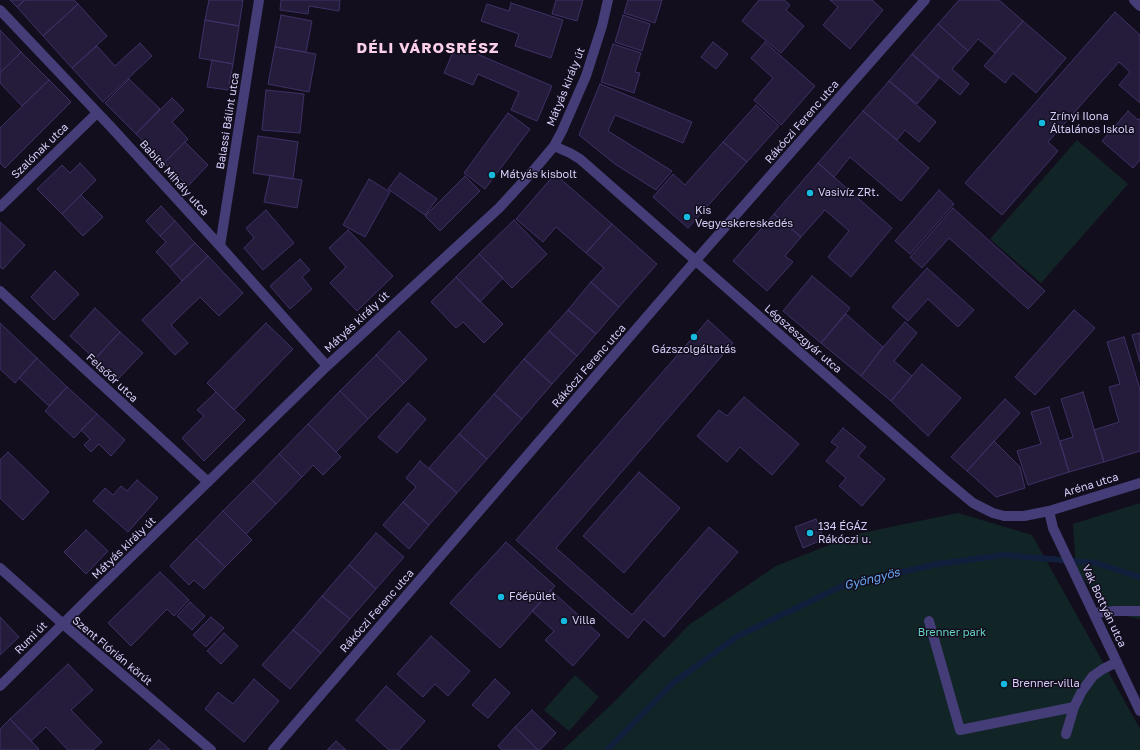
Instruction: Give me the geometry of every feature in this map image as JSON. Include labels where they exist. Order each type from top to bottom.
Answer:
[{"type":"street","name":"Balassi Bálint utca","points":[[220,246],[259,0]]},
{"type":"street","name":"Mátyás király út","points":[[63,624],[327,366],[499,208],[534,170],[554,146],[586,76],[602,26],[608,0]]},
{"type":"street","name":"Rákóczi Ferenc utca","points":[[273,750],[696,261],[925,0]]},
{"type":"street","points":[[1134,0],[1140,6]]},
{"type":"street","name":"Babits Mihály utca","points":[[0,10],[220,246],[327,366]]},
{"type":"street","name":"Szalónak utca","points":[[0,207],[97,113]]},
{"type":"street","name":"Légszeszgyár utca","points":[[554,146],[570,153],[584,163],[973,503],[993,513],[1004,516],[1024,516],[1049,511]]},
{"type":"street","name":"Felsőőr utca","points":[[0,291],[208,482]]},
{"type":"street","name":"Aréna utca","points":[[1049,511],[1140,483]]},
{"type":"street","name":"Vak Bottyán utca","points":[[1049,511],[1053,528],[1140,711]]},
{"type":"street","name":"Szent Flórián körút","points":[[0,568],[210,750]]},
{"type":"street","points":[[1094,613],[1115,611],[1140,612]]},
{"type":"street","points":[[929,622],[960,730],[1074,707]]},
{"type":"street","name":"Rumi út","points":[[0,686],[63,624]]},
{"type":"street","points":[[1066,734],[1074,707],[1082,691],[1093,676],[1104,668],[1117,662]]},
{"type":"green space","points":[[1077,140],[1128,184],[1041,283],[990,239]]},
{"type":"green space","points":[[1140,503],[1140,619],[1110,613],[1076,569],[1073,524]]},
{"type":"green space","name":"Brenner park","points":[[958,513],[1032,535],[1140,729],[1140,750],[563,750],[613,703],[689,625],[776,566],[857,534]]},
{"type":"green space","points":[[575,675],[599,697],[569,731],[544,710]]},
{"type":"building","points":[[10,0],[25,0],[17,7]]},
{"type":"building","points":[[25,0],[74,0],[78,4],[43,36],[17,7]]},
{"type":"building","points":[[209,0],[243,0],[239,26],[205,20]]},
{"type":"building","points":[[281,0],[340,0],[339,11],[309,6],[308,14],[280,10]]},
{"type":"building","points":[[556,0],[583,0],[577,21],[552,14]]},
{"type":"building","points":[[628,0],[662,0],[655,23],[624,13]]},
{"type":"building","points":[[759,0],[784,0],[790,5],[786,10],[804,26],[781,53],[742,21]]},
{"type":"building","points":[[830,0],[872,0],[883,10],[850,49],[823,25],[838,7]]},
{"type":"building","points":[[959,0],[999,0],[1023,21],[995,53],[978,39],[968,51],[938,24]]},
{"type":"building","points":[[511,3],[563,20],[551,58],[515,46],[519,34],[481,21],[487,4],[509,11]]},
{"type":"building","points":[[78,4],[107,36],[72,68],[43,36]]},
{"type":"building","name":"Zrínyi Ilona Általános Iskola","points":[[1115,12],[1140,35],[1140,103],[1119,85],[1130,72],[1119,62],[1048,142],[1058,151],[1002,215],[965,183]]},
{"type":"building","points":[[281,15],[312,21],[306,52],[275,47]]},
{"type":"building","points":[[623,15],[650,24],[642,51],[615,42]]},
{"type":"building","points":[[205,20],[239,26],[233,64],[199,58]]},
{"type":"building","points":[[1023,21],[1066,58],[1036,93],[1013,73],[1005,83],[984,66]]},
{"type":"building","points":[[938,24],[968,51],[952,69],[969,84],[960,95],[912,54]]},
{"type":"building","points":[[0,30],[21,52],[0,73]]},
{"type":"building","points":[[713,42],[728,54],[716,69],[701,57]]},
{"type":"building","points":[[765,42],[815,86],[781,125],[754,100],[773,78],[751,58]]},
{"type":"building","points":[[140,43],[152,56],[103,102],[72,68],[97,46],[115,66]]},
{"type":"building","points":[[613,44],[641,53],[635,72],[640,73],[634,93],[601,82]]},
{"type":"building","points":[[456,45],[552,86],[537,121],[511,110],[519,92],[478,74],[473,85],[444,73]]},
{"type":"building","points":[[275,47],[316,54],[309,92],[268,84]]},
{"type":"building","points":[[21,52],[49,80],[22,106],[0,83],[0,73]]},
{"type":"building","points":[[912,54],[939,78],[917,104],[889,81]]},
{"type":"building","points":[[212,60],[233,64],[228,90],[207,87]]},
{"type":"building","points":[[129,79],[160,109],[136,134],[105,103]]},
{"type":"building","points":[[49,80],[71,102],[5,168],[0,163],[0,128]]},
{"type":"building","points":[[889,81],[936,122],[919,142],[905,130],[897,140],[863,111]]},
{"type":"building","points":[[600,84],[692,122],[683,143],[615,115],[608,131],[672,171],[656,190],[615,164],[579,135]]},
{"type":"building","points":[[266,90],[304,94],[300,133],[262,130]]},
{"type":"building","points":[[172,98],[184,110],[172,122],[188,139],[164,163],[136,134]]},
{"type":"building","points":[[756,105],[779,126],[747,162],[723,142]]},
{"type":"building","points":[[863,111],[929,168],[901,201],[850,157],[834,177],[818,163]]},
{"type":"building","name":"Zrínyi Ilona Általános Iskola","points":[[1128,111],[1138,120],[1140,118],[1140,160],[1133,168],[1102,141]]},
{"type":"building","points":[[508,113],[530,129],[485,189],[464,173]]},
{"type":"building","points":[[258,136],[298,142],[293,179],[253,173]]},
{"type":"building","points":[[185,142],[208,165],[188,186],[164,163]]},
{"type":"building","points":[[723,142],[747,162],[688,228],[653,197],[673,174],[685,185]]},
{"type":"building","points":[[80,163],[96,180],[62,214],[37,189],[62,165],[70,173]]},
{"type":"building","points":[[818,163],[892,228],[851,277],[828,257],[849,231],[825,210],[801,237],[774,214]]},
{"type":"building","points":[[400,173],[437,199],[425,215],[388,189]]},
{"type":"building","points":[[555,174],[612,224],[586,253],[556,227],[543,242],[516,219]]},
{"type":"building","points":[[270,175],[302,180],[297,208],[264,202]]},
{"type":"building","points":[[465,176],[480,191],[440,231],[425,216]]},
{"type":"building","points":[[369,179],[390,192],[365,237],[343,225]]},
{"type":"building","points":[[939,190],[954,204],[910,254],[895,241]]},
{"type":"building","points":[[81,195],[103,217],[83,236],[62,214]]},
{"type":"building","points":[[161,206],[175,221],[160,236],[146,221]]},
{"type":"building","points":[[953,208],[1045,291],[1028,309],[949,238],[922,268],[910,257]]},
{"type":"building","points":[[266,210],[294,243],[263,270],[244,248],[254,238],[246,228]]},
{"type":"building","points":[[774,214],[801,237],[785,256],[793,262],[767,291],[733,261]]},
{"type":"building","points":[[514,220],[547,254],[512,288],[479,254]]},
{"type":"building","points":[[175,221],[195,243],[170,267],[156,252],[166,242],[160,236]]},
{"type":"building","points":[[0,222],[25,245],[3,269],[0,267]]},
{"type":"building","points":[[612,224],[657,264],[619,307],[591,282],[604,268],[586,253]]},
{"type":"building","points":[[348,230],[393,276],[357,311],[330,283],[346,267],[329,248]]},
{"type":"building","points":[[195,243],[208,256],[182,281],[170,267]]},
{"type":"building","points":[[479,254],[503,278],[480,302],[456,277]]},
{"type":"building","points":[[208,256],[243,293],[219,316],[200,297],[171,325],[188,343],[175,355],[142,320]]},
{"type":"building","points":[[300,259],[310,270],[302,277],[312,289],[290,309],[270,286]]},
{"type":"building","points":[[927,268],[974,310],[958,327],[928,299],[908,321],[892,307]]},
{"type":"building","points":[[55,271],[79,294],[54,320],[31,297]]},
{"type":"building","points":[[812,276],[850,308],[821,343],[783,311]]},
{"type":"building","points":[[456,277],[503,324],[484,343],[463,322],[456,328],[431,302]]},
{"type":"building","points":[[591,282],[619,307],[596,334],[568,310]]},
{"type":"building","points":[[95,308],[120,332],[95,359],[70,336]]},
{"type":"building","points":[[568,310],[596,334],[577,356],[549,331]]},
{"type":"building","points":[[1074,310],[1095,328],[1035,395],[1015,377]]},
{"type":"building","points":[[846,314],[883,347],[861,376],[821,343]]},
{"type":"building","points":[[708,320],[733,343],[556,548],[632,615],[709,527],[738,552],[664,637],[644,619],[628,638],[516,540]]},
{"type":"building","points":[[905,322],[917,333],[894,361],[912,376],[891,401],[861,376],[883,347]]},
{"type":"building","points":[[0,323],[37,358],[15,383],[0,369]]},
{"type":"building","points":[[266,323],[293,349],[234,410],[207,383]]},
{"type":"building","points":[[399,331],[427,359],[404,383],[376,355]]},
{"type":"building","points":[[549,331],[577,356],[552,384],[524,359]]},
{"type":"building","points":[[120,332],[143,353],[117,380],[95,359]]},
{"type":"building","points":[[1140,333],[1140,362],[1132,335]]},
{"type":"building","points":[[1124,337],[1140,389],[1140,451],[1104,462],[1094,430],[1119,422],[1109,387],[1120,384],[1107,342]]},
{"type":"building","points":[[376,355],[404,383],[368,419],[340,391]]},
{"type":"building","points":[[37,358],[67,387],[49,406],[19,378]]},
{"type":"building","points":[[524,359],[552,384],[522,419],[494,394]]},
{"type":"building","points":[[922,364],[961,398],[928,436],[891,401]]},
{"type":"building","points":[[67,387],[97,414],[74,438],[45,411]]},
{"type":"building","points":[[340,391],[368,419],[336,452],[308,424]]},
{"type":"building","points":[[216,392],[245,420],[204,461],[182,438],[204,416],[197,410]]},
{"type":"building","points":[[1083,392],[1104,462],[1069,472],[1060,441],[1073,437],[1061,399]]},
{"type":"building","points":[[494,394],[522,419],[487,459],[459,434]]},
{"type":"building","points":[[744,397],[799,444],[772,475],[740,447],[727,462],[697,436],[719,410],[727,416]]},
{"type":"building","points":[[1005,399],[1020,413],[967,471],[951,457]]},
{"type":"building","points":[[408,403],[426,419],[397,453],[378,437]]},
{"type":"building","points":[[1049,407],[1069,472],[1028,485],[1017,451],[1041,444],[1031,412]]},
{"type":"building","points":[[97,414],[125,440],[111,456],[99,444],[91,452],[84,445],[90,439],[81,430]]},
{"type":"building","points":[[308,424],[341,457],[323,475],[313,465],[302,477],[279,454]]},
{"type":"building","points":[[843,428],[866,447],[858,456],[885,479],[862,506],[839,486],[846,478],[826,461],[838,447],[831,442]]},
{"type":"building","points":[[459,434],[487,459],[457,493],[429,468]]},
{"type":"building","points":[[994,441],[1020,467],[1025,488],[996,497],[967,471]]},
{"type":"building","points":[[8,452],[49,492],[23,520],[0,498],[0,460]]},
{"type":"building","points":[[279,454],[302,477],[276,504],[253,481]]},
{"type":"building","points":[[420,461],[457,493],[429,525],[403,502],[416,487],[406,478]]},
{"type":"building","points":[[639,472],[680,508],[624,573],[583,536]]},
{"type":"building","points":[[137,480],[158,498],[128,532],[93,501],[105,488],[113,495],[121,486],[127,491]]},
{"type":"building","points":[[253,481],[276,504],[246,534],[223,511]]},
{"type":"building","points":[[403,502],[429,525],[409,549],[383,525]]},
{"type":"building","points":[[223,511],[252,540],[225,567],[196,539]]},
{"type":"building","name":"134 ÉGÁZ Rákóczi u.","points":[[816,519],[824,539],[803,548],[795,527]]},
{"type":"building","points":[[86,530],[108,551],[86,574],[64,552]]},
{"type":"building","points":[[376,533],[404,557],[376,589],[349,565]]},
{"type":"building","points":[[196,539],[225,567],[204,589],[194,580],[189,585],[170,566]]},
{"type":"building","name":"Főépület","points":[[506,542],[555,586],[500,648],[450,603]]},
{"type":"building","points":[[349,565],[376,589],[350,619],[322,596]]},
{"type":"building","points":[[160,572],[189,600],[174,616],[167,609],[131,646],[108,623]]},
{"type":"building","name":"Villa","points":[[551,590],[600,635],[573,666],[545,640],[554,631],[532,611]]},
{"type":"building","points":[[322,596],[350,619],[321,653],[293,630]]},
{"type":"building","points":[[190,602],[205,616],[192,630],[177,616]]},
{"type":"building","points":[[0,617],[19,637],[0,655]]},
{"type":"building","points":[[211,617],[224,628],[206,647],[193,635]]},
{"type":"building","points":[[293,630],[321,653],[290,689],[262,665]]},
{"type":"building","points":[[224,633],[238,646],[221,664],[207,651]]},
{"type":"building","points":[[431,636],[470,671],[448,696],[435,684],[423,697],[397,674]]},
{"type":"building","points":[[68,664],[93,690],[71,710],[102,742],[93,750],[68,750],[46,727],[31,741],[10,719]]},
{"type":"building","points":[[254,679],[279,701],[244,742],[205,709],[218,692],[233,704]]},
{"type":"building","points":[[495,679],[510,693],[488,718],[472,705]]},
{"type":"building","points":[[386,686],[425,721],[399,750],[389,750],[356,720]]},
{"type":"building","points":[[532,710],[556,733],[540,750],[538,750],[515,727]]},
{"type":"building","points":[[10,719],[39,749],[38,750],[0,750],[0,729]]},
{"type":"building","points":[[515,727],[538,750],[502,750],[498,746]]},
{"type":"building","points":[[159,740],[170,750],[149,750]]},
{"type":"building","points":[[336,741],[346,750],[327,750]]},
{"type":"waterway","name":"Gyöngyös","points":[[607,750],[673,683],[738,636],[844,585],[937,564],[1004,555],[1096,563],[1140,577]]},
{"type":"place","name":"Zrínyi Ilona Általános Iskola","points":[[1042,123]]},
{"type":"place","name":"Mátyás kisbolt","points":[[492,175]]},
{"type":"place","name":"Vasivíz ZRt.","points":[[810,193]]},
{"type":"place","name":"Kis Vegyeskereskedés","points":[[687,217]]},
{"type":"place","name":"Gázszolgáltatás","points":[[694,337]]},
{"type":"place","name":"134 ÉGÁZ Rákóczi u.","points":[[810,533]]},
{"type":"place","name":"Főépület","points":[[501,597]]},
{"type":"place","name":"Villa","points":[[564,621]]},
{"type":"place","name":"Brenner-villa","points":[[1004,684]]},
{"type":"district","name":"DÉLI VÁROSRÉSZ","points":[[428,48]]}]
